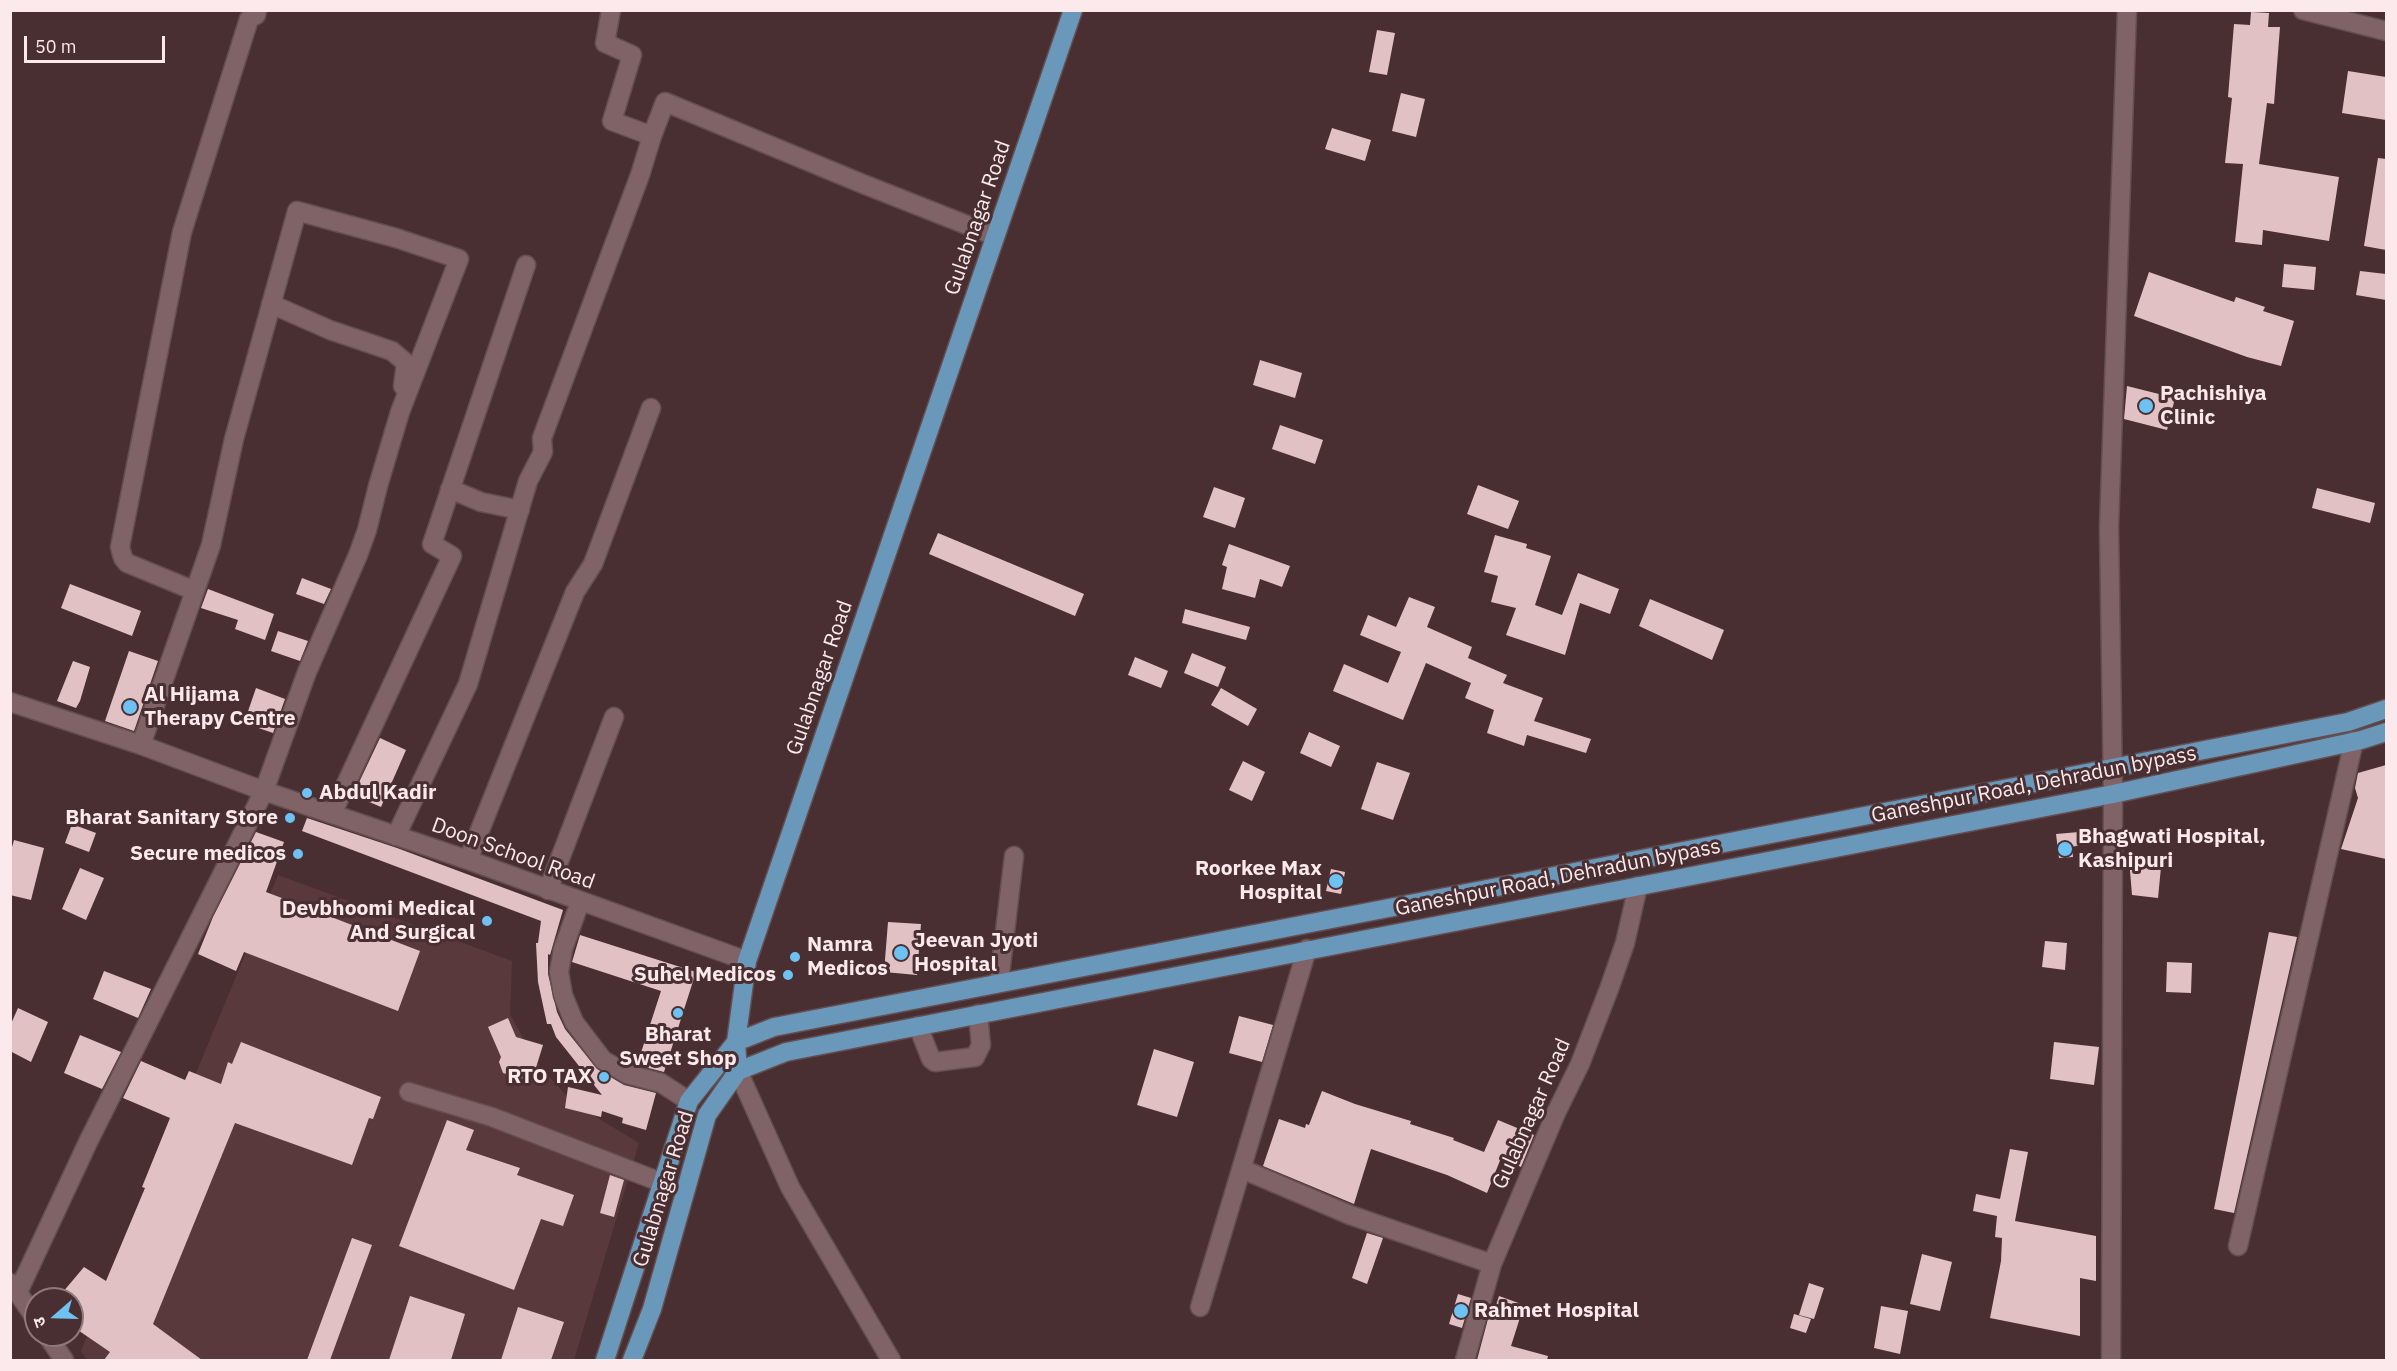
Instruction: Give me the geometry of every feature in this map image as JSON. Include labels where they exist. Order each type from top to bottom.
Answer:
[{"type":"main road","name":"Gulabnagar Road","points":[[632,1360],[652,1309],[707,1115],[738,1071],[736,1042],[747,961],[1073,10]]},
{"type":"main road","points":[[605,1360],[689,1101],[736,1042],[774,1027],[2348,722],[2386,709]]},
{"type":"main road","name":"Ganeshpur Road, Dehradun bypass","points":[[738,1071],[786,1052],[2113,794],[2386,732]]},
{"type":"street","points":[[195,591],[128,563],[123,558],[120,547],[182,232],[249,19],[256,15],[257,10]]},
{"type":"street","points":[[611,10],[605,43],[632,55],[612,121],[652,136]]},
{"type":"street","points":[[2111,1360],[2113,794],[2109,527],[2127,10]]},
{"type":"street","points":[[2303,10],[2386,30]]},
{"type":"street","points":[[396,836],[468,684],[528,481],[543,452],[542,438],[665,102],[995,236]]},
{"type":"street","points":[[24,1302],[14,1287],[264,791],[307,672],[367,530],[400,412],[459,259],[396,238],[297,212],[234,439],[212,545],[141,745]]},
{"type":"street","points":[[332,814],[452,556],[432,544],[526,265]]},
{"type":"street","points":[[271,304],[330,330],[392,351],[406,363],[400,412]]},
{"type":"street","points":[[468,860],[575,592],[592,564],[651,408]]},
{"type":"street","points":[[450,489],[481,502],[520,510]]},
{"type":"street","name":"Doon School Road","points":[[10,702],[141,745],[264,791],[468,860],[747,961]]},
{"type":"street","points":[[548,890],[614,717]]},
{"type":"street","points":[[2238,1246],[2354,741]]},
{"type":"street","points":[[999,982],[1014,856]]},
{"type":"street","name":"Gulabnagar Road","points":[[1465,1360],[1492,1264],[1551,1124],[1580,1064],[1609,989],[1625,943],[1638,886]]},
{"type":"street","points":[[580,902],[563,949],[559,972],[563,995],[574,1022],[603,1060],[627,1074],[660,1083],[689,1101]]},
{"type":"street","points":[[1200,1307],[1307,949]]},
{"type":"street","points":[[918,1026],[931,1059],[935,1062],[961,1060],[975,1057],[979,1053],[981,1045],[978,1014]]},
{"type":"street","points":[[738,1071],[790,1187],[891,1360]]},
{"type":"street","points":[[409,1092],[492,1117],[663,1183]]},
{"type":"street","points":[[1242,1169],[1350,1215],[1492,1264]]},
{"type":"street","points":[[55,1347],[64,1360]]},
{"type":"shaded area","points":[[278,875],[512,961],[510,1014],[537,1063],[573,1103],[639,1143],[574,1360],[87,1360],[81,1351]]},
{"type":"building","points":[[2251,12],[2269,13],[2268,27],[2280,27],[2274,104],[2267,103],[2259,164],[2339,177],[2329,241],[2263,230],[2262,245],[2235,242],[2243,164],[2225,163],[2232,98],[2228,97],[2234,24],[2250,25]]},
{"type":"building","points":[[1377,30],[1395,33],[1387,75],[1369,72]]},
{"type":"building","points":[[2348,71],[2386,77],[2386,120],[2342,113]]},
{"type":"building","points":[[1401,93],[1425,99],[1416,137],[1392,131]]},
{"type":"building","points":[[1332,128],[1371,140],[1365,161],[1325,149]]},
{"type":"building","points":[[2378,158],[2386,159],[2386,250],[2364,246]]},
{"type":"building","points":[[2284,264],[2316,267],[2314,290],[2282,287]]},
{"type":"building","points":[[2360,271],[2386,274],[2386,300],[2356,295]]},
{"type":"building","points":[[2149,272],[2234,302],[2236,297],[2265,307],[2263,311],[2294,321],[2281,366],[2247,357],[2134,316]]},
{"type":"building","points":[[1260,360],[1302,373],[1295,398],[1253,385]]},
{"type":"building","points":[[2127,386],[2175,398],[2167,430],[2124,419]]},
{"type":"building","points":[[1280,425],[1323,440],[1315,464],[1272,449]]},
{"type":"building","points":[[1478,485],[1519,501],[1508,529],[1467,514]]},
{"type":"building","points":[[1214,487],[1245,498],[1235,528],[1203,517]]},
{"type":"building","points":[[2317,488],[2375,503],[2370,523],[2312,508]]},
{"type":"building","points":[[938,533],[1084,594],[1075,616],[929,554]]},
{"type":"building","points":[[1495,535],[1527,544],[1526,548],[1551,556],[1535,605],[1562,615],[1578,573],[1619,589],[1610,614],[1580,603],[1565,655],[1506,635],[1516,608],[1491,602],[1498,576],[1484,572]]},
{"type":"building","points":[[1229,544],[1290,566],[1282,587],[1260,579],[1255,598],[1222,589],[1227,567],[1222,565]]},
{"type":"building","points":[[302,578],[331,589],[324,604],[296,594]]},
{"type":"building","points":[[70,584],[141,611],[132,636],[61,608]]},
{"type":"building","points":[[208,589],[274,614],[265,640],[235,629],[238,620],[201,608]]},
{"type":"building","points":[[1409,597],[1435,607],[1427,627],[1472,647],[1468,658],[1507,675],[1503,683],[1543,698],[1534,721],[1591,739],[1586,753],[1527,735],[1524,746],[1487,733],[1494,710],[1465,698],[1471,683],[1426,663],[1403,720],[1333,691],[1344,664],[1388,683],[1401,652],[1360,635],[1368,615],[1396,627]]},
{"type":"building","points":[[1650,599],[1724,630],[1712,660],[1639,626]]},
{"type":"building","points":[[1185,609],[1250,627],[1246,640],[1182,623]]},
{"type":"building","points":[[278,631],[308,641],[300,661],[271,651]]},
{"type":"building","points":[[129,651],[158,661],[134,731],[105,721]]},
{"type":"building","points":[[1192,653],[1226,667],[1218,687],[1184,673]]},
{"type":"building","points":[[1135,657],[1168,671],[1161,688],[1128,675]]},
{"type":"building","points":[[73,661],[90,667],[76,708],[57,701]]},
{"type":"building","points":[[256,688],[285,699],[273,733],[244,723]]},
{"type":"building","points":[[1221,688],[1257,709],[1248,726],[1211,705]]},
{"type":"building","points":[[1309,732],[1340,746],[1331,767],[1300,753]]},
{"type":"building","points":[[380,738],[406,750],[381,807],[353,795]]},
{"type":"building","points":[[1243,761],[1265,772],[1252,801],[1229,790]]},
{"type":"building","points":[[1377,762],[1410,773],[1393,820],[1361,809]]},
{"type":"building","points":[[2386,765],[2386,859],[2341,849],[2358,798],[2355,788],[2358,773]]},
{"type":"building","points":[[307,818],[397,848],[563,910],[550,955],[548,954],[548,974],[557,1012],[565,1029],[597,1069],[624,1085],[656,1093],[646,1130],[622,1123],[623,1118],[602,1111],[601,1117],[565,1108],[568,1087],[602,1095],[556,1037],[551,1024],[547,1024],[538,982],[536,943],[538,943],[541,921],[302,831]]},
{"type":"building","points":[[72,824],[96,833],[89,852],[65,843]]},
{"type":"building","points":[[2102,830],[2102,839],[2072,847],[2073,857],[2059,858],[2056,834]]},
{"type":"building","points":[[256,832],[284,842],[266,892],[420,951],[398,1011],[244,952],[236,971],[198,954],[213,917]]},
{"type":"building","points":[[14,840],[44,848],[31,900],[10,895],[10,854]]},
{"type":"building","points":[[2162,857],[2158,898],[2132,895],[2129,858]]},
{"type":"building","points":[[80,868],[104,878],[86,920],[62,909]]},
{"type":"building","points":[[1331,869],[1345,872],[1341,894],[1326,891]]},
{"type":"building","points":[[888,922],[921,924],[917,975],[884,972]]},
{"type":"building","points":[[2269,932],[2297,937],[2234,1213],[2214,1209]]},
{"type":"building","points":[[580,935],[696,972],[664,1072],[637,1065],[661,991],[572,962]]},
{"type":"building","points":[[2045,941],[2067,943],[2065,970],[2042,967]]},
{"type":"building","points":[[2167,962],[2192,963],[2191,993],[2166,992]]},
{"type":"building","points":[[104,971],[151,989],[138,1018],[93,999]]},
{"type":"building","points":[[18,1008],[48,1022],[31,1062],[10,1051],[10,1026]]},
{"type":"building","points":[[1239,1016],[1273,1025],[1262,1062],[1229,1053]]},
{"type":"building","points":[[508,1018],[516,1037],[543,1045],[534,1074],[523,1079],[503,1073],[499,1062],[501,1057],[488,1027]]},
{"type":"building","points":[[80,1035],[121,1052],[102,1089],[64,1073]]},
{"type":"building","points":[[241,1042],[381,1097],[373,1119],[369,1118],[352,1165],[235,1123],[153,1324],[202,1360],[104,1360],[110,1352],[84,1334],[84,1287],[67,1287],[84,1267],[106,1281],[145,1188],[142,1187],[170,1118],[123,1098],[141,1061],[185,1080],[189,1071],[221,1084],[228,1062],[232,1064]]},
{"type":"building","points":[[2054,1042],[2099,1047],[2094,1085],[2050,1079]]},
{"type":"building","points":[[1154,1049],[1194,1062],[1177,1117],[1137,1105]]},
{"type":"building","points":[[1322,1091],[1411,1121],[1410,1124],[1454,1138],[1453,1140],[1484,1152],[1498,1120],[1534,1135],[1521,1167],[1501,1158],[1487,1193],[1447,1175],[1371,1149],[1354,1204],[1263,1166],[1279,1119],[1305,1128],[1306,1124],[1309,1125]]},
{"type":"building","points":[[447,1120],[474,1130],[466,1150],[520,1168],[517,1175],[574,1195],[563,1226],[541,1219],[514,1290],[399,1246]]},
{"type":"building","points":[[2010,1149],[2028,1152],[2015,1221],[2096,1236],[2096,1281],[2080,1278],[2080,1336],[1990,1318],[2001,1261],[2002,1238],[1995,1237],[1997,1216],[1973,1211],[1976,1194],[2000,1199]]},
{"type":"building","points":[[610,1175],[624,1180],[614,1217],[600,1213]]},
{"type":"building","points":[[1367,1233],[1383,1238],[1367,1284],[1352,1278]]},
{"type":"building","points":[[352,1238],[372,1245],[330,1360],[307,1360]]},
{"type":"building","points":[[1922,1254],[1952,1262],[1940,1311],[1910,1304]]},
{"type":"building","points":[[1809,1283],[1824,1288],[1814,1319],[1799,1315]]},
{"type":"building","points":[[1458,1294],[1471,1298],[1462,1328],[1449,1324]]},
{"type":"building","points":[[410,1296],[465,1314],[451,1360],[389,1360]]},
{"type":"building","points":[[1499,1296],[1524,1305],[1511,1346],[1548,1356],[1547,1360],[1477,1360],[1492,1304],[1496,1305]]},
{"type":"building","points":[[1881,1306],[1908,1311],[1900,1354],[1874,1348]]},
{"type":"building","points":[[518,1307],[564,1322],[551,1360],[501,1360]]},
{"type":"building","points":[[1794,1314],[1811,1319],[1806,1333],[1790,1328]]},
{"type":"place","name":"Pachishiya Clinic","points":[[2146,406]]},
{"type":"place","name":"Al Hijama Therapy Centre","points":[[130,707]]},
{"type":"place","name":"Abdul Kadir","points":[[307,793]]},
{"type":"place","name":"Bharat Sanitary Store","points":[[290,818]]},
{"type":"place","name":"Bhagwati Hospital, Kashipuri","points":[[2065,849]]},
{"type":"place","name":"Secure medicos","points":[[298,854]]},
{"type":"place","name":"Roorkee Max Hospital","points":[[1336,881]]},
{"type":"place","name":"Devbhoomi Medical And Surgical","points":[[487,921]]},
{"type":"place","name":"Jeevan Jyoti Hospital","points":[[901,953]]},
{"type":"place","name":"Namra Medicos","points":[[795,957]]},
{"type":"place","name":"Suhel Medicos","points":[[788,975]]},
{"type":"place","name":"Bharat Sweet Shop","points":[[678,1013]]},
{"type":"place","name":"RTO TAX","points":[[604,1077]]},
{"type":"place","name":"Rahmet Hospital","points":[[1461,1311]]}]
